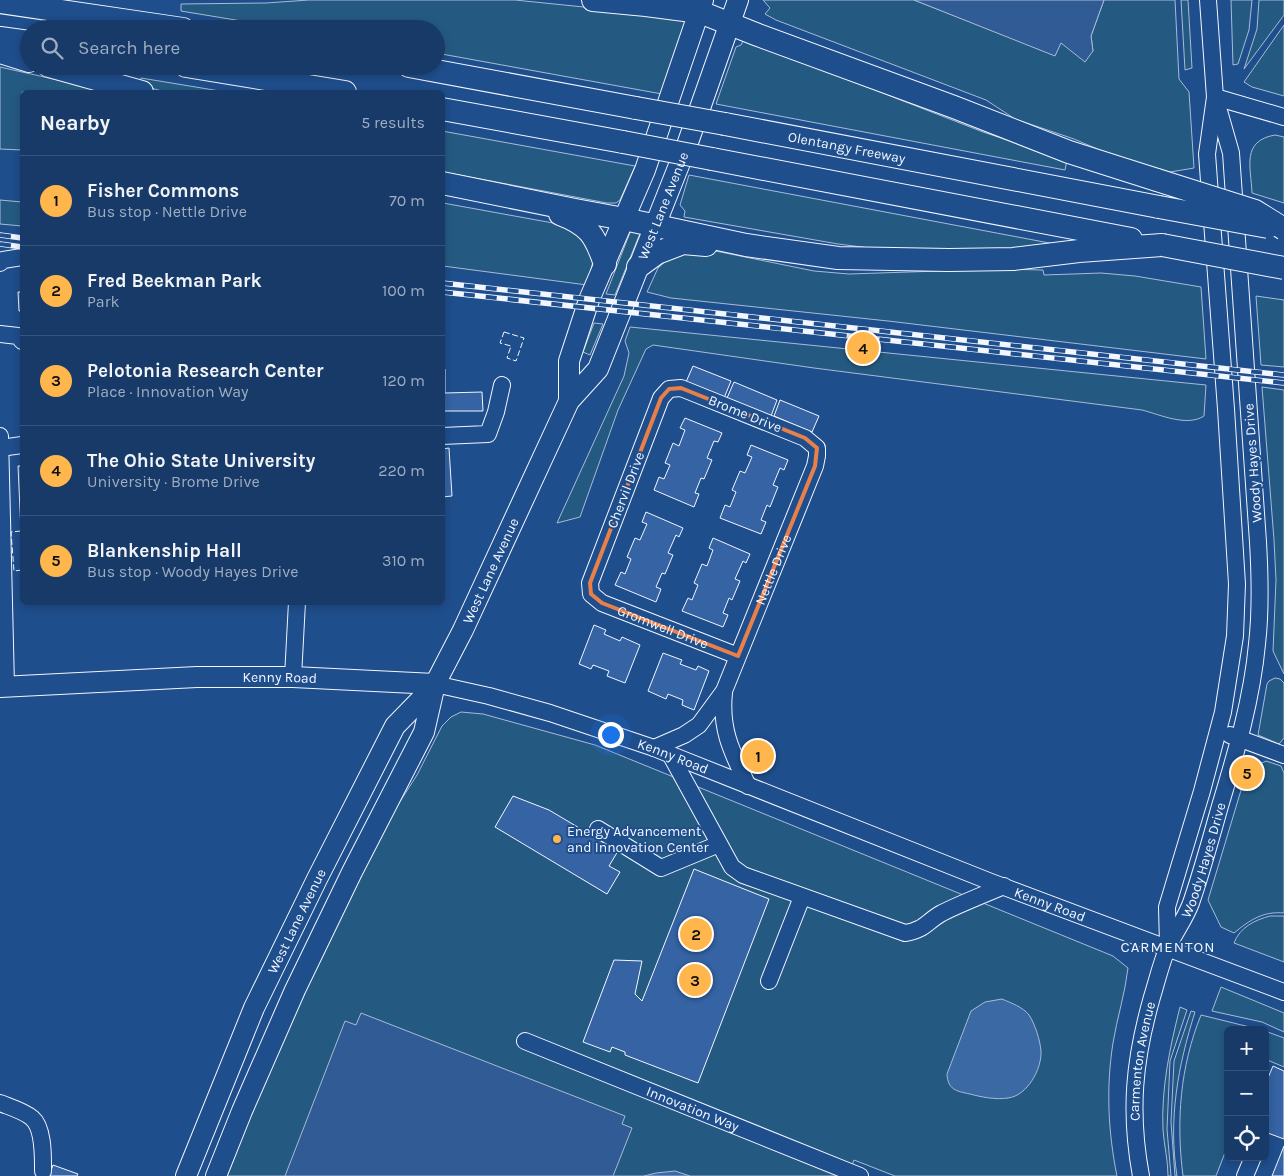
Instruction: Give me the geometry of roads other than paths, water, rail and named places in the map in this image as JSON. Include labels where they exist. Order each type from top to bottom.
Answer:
[{"type":"highway","points":[[592,0],[701,6],[731,24],[954,106],[1069,152],[1255,210],[1284,230]]},
{"type":"highway","points":[[0,2],[122,20]]},
{"type":"highway","points":[[0,38],[20,41]]},
{"type":"highway","points":[[0,52],[20,58]]},
{"type":"highway","name":"Olentangy Freeway","points":[[445,73],[1284,230]]},
{"type":"highway","points":[[81,75],[135,90]]},
{"type":"highway","points":[[241,75],[333,90]]},
{"type":"highway","points":[[445,111],[623,142],[1284,268]]},
{"type":"highway","points":[[445,184],[746,245],[838,258],[949,260],[1013,258],[1162,245]]},
{"type":"highway","points":[[524,200],[581,224],[590,232],[598,244],[605,264]]},
{"type":"highway","points":[[638,267],[657,253],[682,243],[746,245]]},
{"type":"main road","name":"West Lane Avenue","points":[[216,1176],[295,990],[352,872],[424,732],[435,684],[463,630],[569,401],[598,369],[687,145],[738,0]]},
{"type":"main road","name":"West Lane Avenue","points":[[569,401],[569,361],[589,300],[645,170],[701,6]]},
{"type":"main road","name":"Kenny Road","points":[[3,686],[197,677],[293,677],[435,684]]},
{"type":"main road","name":"West Lane Avenue","points":[[186,1176],[254,1008],[395,726],[435,684]]},
{"type":"street","name":"Woody Hayes Drive","points":[[1168,948],[1190,905],[1240,738],[1250,692],[1257,644],[1260,594],[1231,153],[1215,97],[1208,0]]},
{"type":"street","name":"Woody Hayes Drive","points":[[1168,948],[1167,907],[1218,731],[1232,666],[1235,636],[1237,584],[1207,154],[1215,97]]},
{"type":"street","points":[[1215,97],[1284,117]]},
{"type":"street","points":[[0,263],[4,260],[20,257]]},
{"type":"street","points":[[0,334],[18,336],[20,338]]},
{"type":"street","points":[[445,436],[488,434],[496,412],[502,385]]},
{"type":"street","name":"Brome Drive","points":[[670,389],[681,388],[805,438],[817,448]]},
{"type":"street","name":"Chervil Drive","points":[[591,594],[590,582],[661,398],[670,389]]},
{"type":"street","points":[[3,686],[0,444],[20,446]]},
{"type":"street","name":"Nettle Drive","points":[[654,748],[684,735],[700,725],[724,691],[815,466],[817,448]]},
{"type":"street","name":"Gromwell Drive","points":[[591,594],[602,603],[738,656]]},
{"type":"street","points":[[293,677],[297,605]]},
{"type":"street","name":"Kenny Road","points":[[435,684],[489,696],[550,713],[654,748],[1004,886],[1284,992]]},
{"type":"street","name":"Nettle Drive","points":[[724,691],[724,729],[730,748],[748,786]]},
{"type":"street","points":[[1218,731],[1284,755]]},
{"type":"street","points":[[670,754],[732,868],[742,875],[905,933],[916,931],[941,914],[1004,886]]},
{"type":"street","points":[[598,829],[661,868],[719,844]]},
{"type":"street","points":[[769,981],[802,897]]},
{"type":"street","name":"Carmenton Avenue","points":[[1141,1176],[1135,1142],[1136,1068],[1144,1025],[1168,948]]},
{"type":"street","name":"Innovation Way","points":[[525,1041],[859,1176]]},
{"type":"street","points":[[0,1103],[26,1114],[34,1119],[38,1125],[43,1156],[42,1171]]},
{"type":"street","points":[[1246,1176],[1252,1161]]},
{"type":"railway","points":[[0,235],[20,238]]},
{"type":"railway","points":[[0,244],[20,247]]},
{"type":"railway","points":[[445,283],[1284,375]]},
{"type":"railway","points":[[445,292],[1284,383]]},
{"type":"place","name":"The Ohio State University","points":[[863,348]]},
{"type":"place","name":"Fisher Commons","points":[[758,756]]},
{"type":"place","name":"Blankenship Hall","points":[[1247,773]]},
{"type":"place","name":"Energy Advancement and Innovation Center","points":[[557,839]]},
{"type":"place","name":"Fred Beekman Park","points":[[696,934]]},
{"type":"place","name":"Pelotonia Research Center","points":[[695,980]]},
{"type":"district","name":"CARMENTON","points":[[1168,947]]}]
